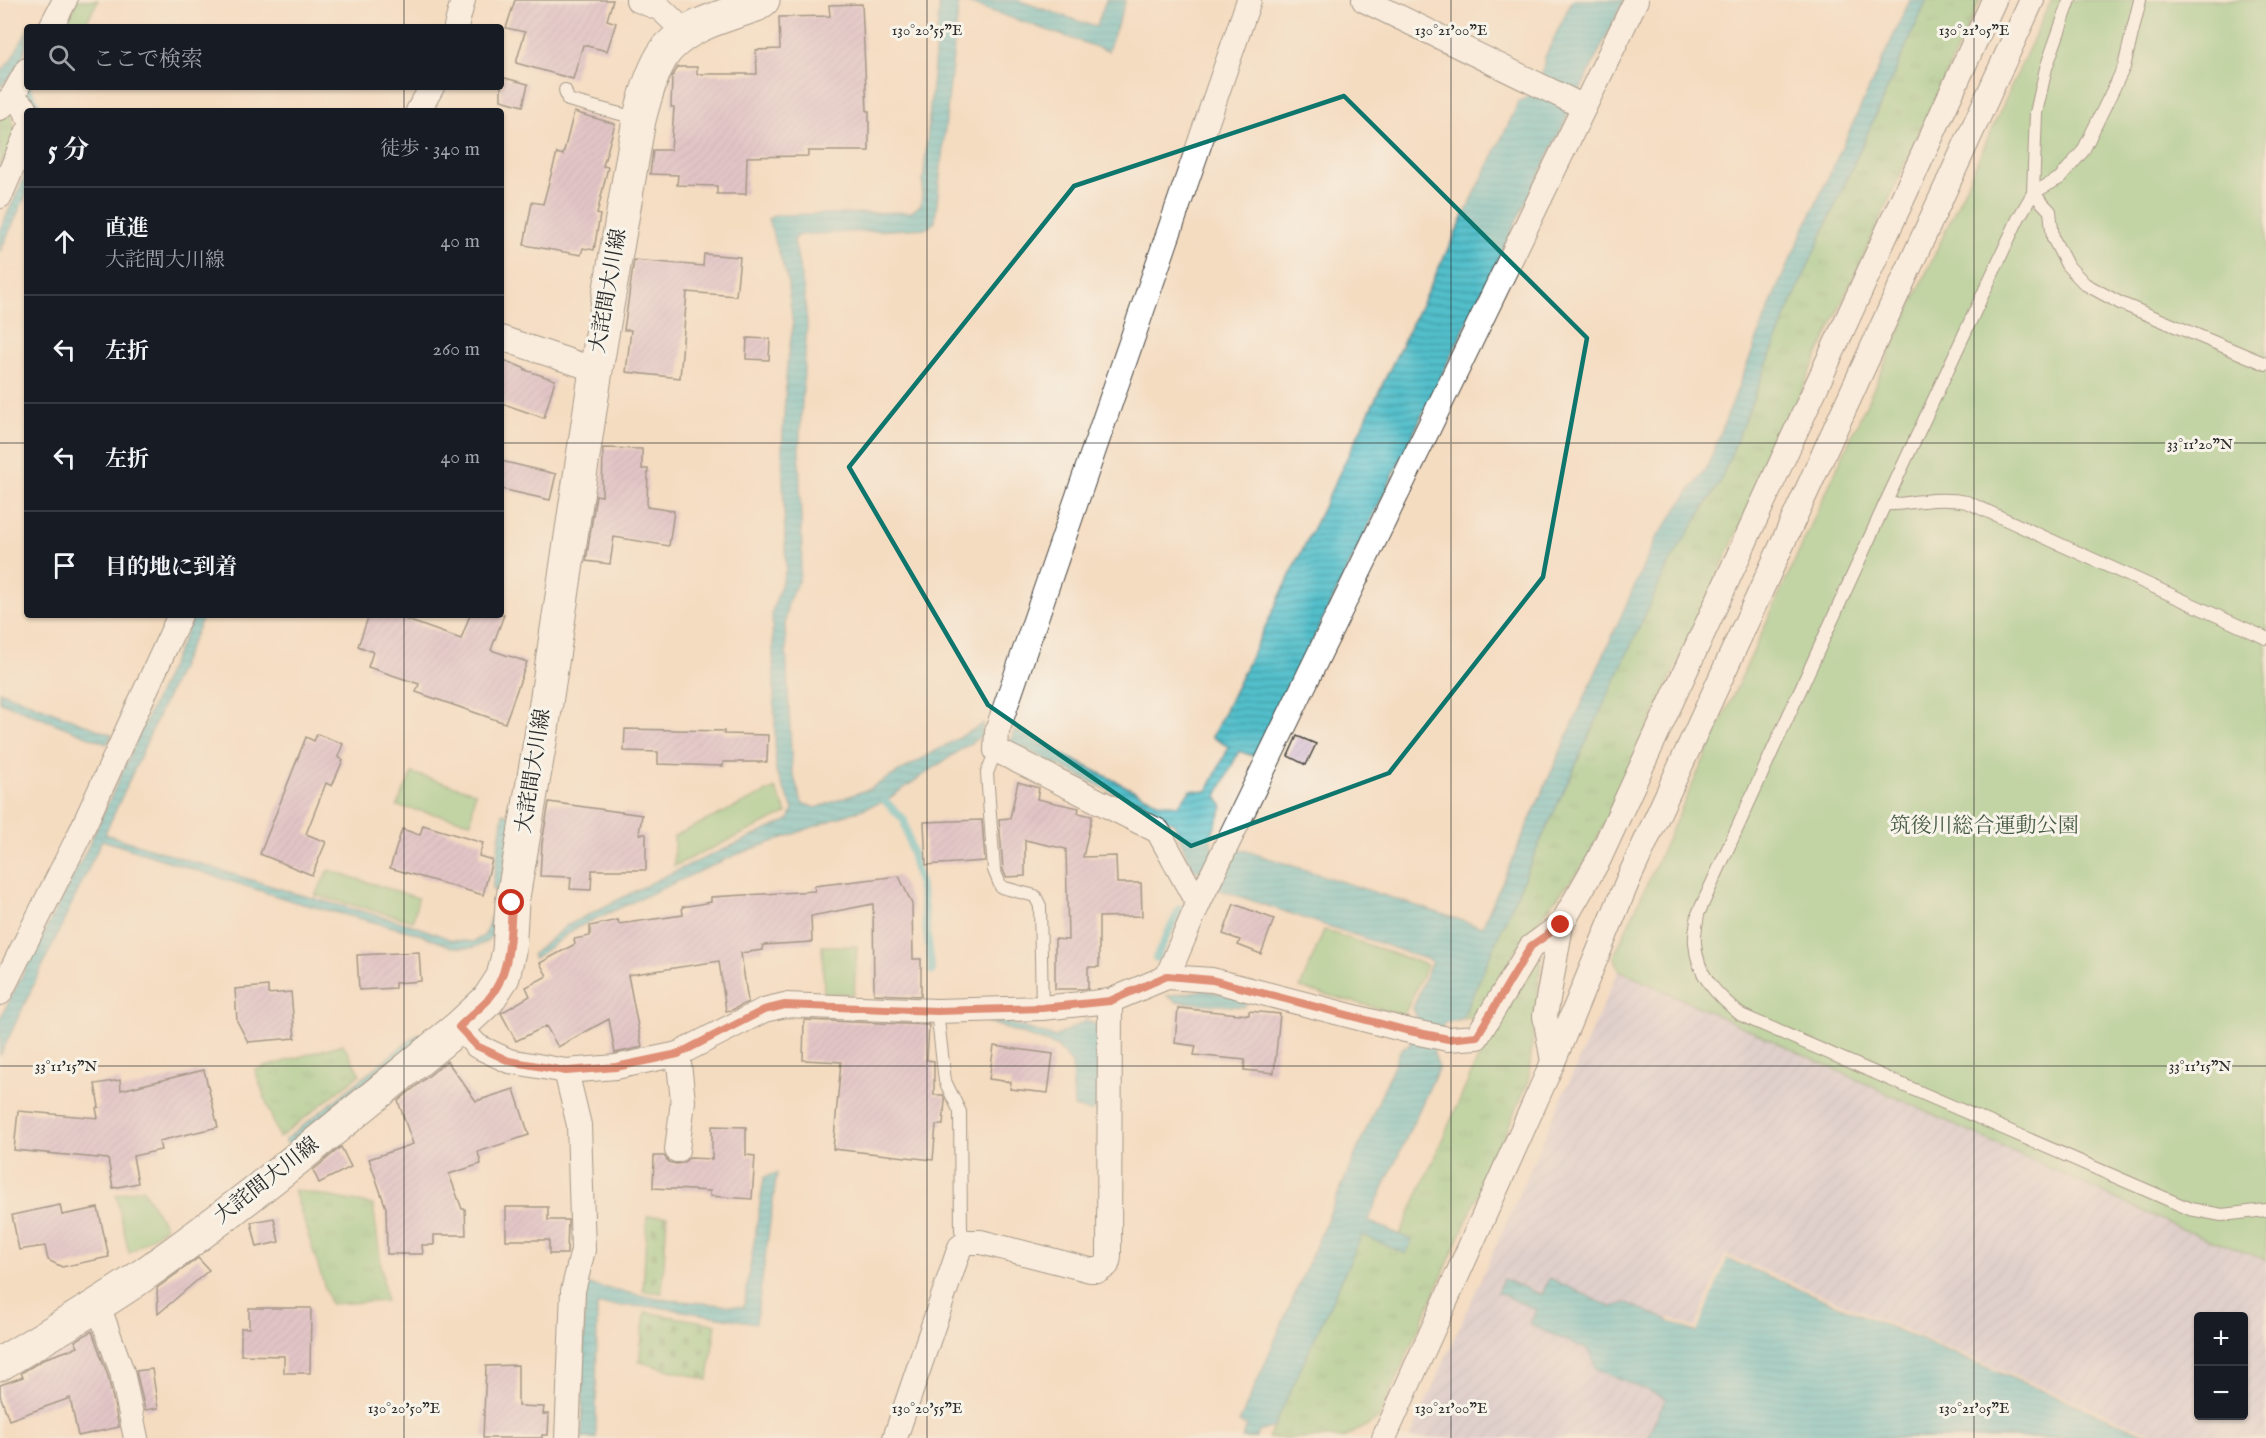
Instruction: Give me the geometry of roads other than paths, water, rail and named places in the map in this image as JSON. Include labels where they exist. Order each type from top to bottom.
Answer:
[{"type":"main road","name":"大詫間大川線","points":[[0,1364],[137,1279],[264,1185],[459,1027],[488,1000],[503,976],[509,951],[512,903],[541,735],[596,370],[639,120],[648,86],[668,48],[701,24],[756,5],[763,0]]},
{"type":"street","points":[[53,24],[66,0]]},
{"type":"street","points":[[457,24],[463,0]]},
{"type":"street","points":[[638,0],[661,9],[687,34]]},
{"type":"street","points":[[1202,896],[1158,831],[996,750],[997,731],[1249,0]]},
{"type":"street","points":[[1364,0],[1584,107]]},
{"type":"street","points":[[1167,976],[1202,896],[1636,0]]},
{"type":"street","points":[[1553,1062],[1545,1016],[1561,925],[1599,859],[1994,0]]},
{"type":"street","points":[[1384,1438],[1553,1062],[1628,880],[2032,0]]},
{"type":"street","points":[[13,107],[24,78]]},
{"type":"street","points":[[420,108],[430,90]]},
{"type":"street","points":[[0,196],[24,140]]},
{"type":"street","points":[[504,339],[596,370]]},
{"type":"street","points":[[0,993],[79,836],[179,618]]},
{"type":"street","points":[[459,1027],[477,1046],[509,1061],[566,1071],[616,1067],[678,1054],[764,1010],[785,1005],[937,1011],[1042,1008],[1110,1001],[1167,976],[1212,980],[1448,1039],[1477,1036],[1531,946],[1561,925]]},
{"type":"street","points":[[895,1438],[960,1247],[967,1242],[981,1242],[1090,1270],[1100,1270],[1107,1265],[1109,1257],[1110,1001]]},
{"type":"street","points":[[677,1150],[683,1101],[678,1054]]},
{"type":"street","points":[[566,1071],[579,1125],[583,1250],[573,1291],[567,1438]]},
{"type":"street","points":[[98,1305],[122,1372],[136,1438]]},
{"type":"lane","points":[[2070,0],[2046,68],[2036,113],[2033,193],[2018,219],[1885,504],[1698,914],[1695,943],[1702,972],[1718,996],[1741,1015],[2190,1209],[2222,1215],[2266,1210]]},
{"type":"lane","points":[[2033,193],[2060,178],[2083,151],[2124,67],[2140,0]]},
{"type":"lane","points":[[565,90],[568,100],[639,120]]},
{"type":"lane","points":[[2033,193],[2050,210],[2053,238],[2067,265],[2085,284],[2120,303],[2266,364]]},
{"type":"lane","points":[[1885,504],[1901,506],[1921,501],[1946,499],[1967,502],[2266,638]]},
{"type":"lane","points":[[996,750],[987,773],[994,870],[1001,887],[1035,896],[1040,906],[1042,1008]]},
{"type":"lane","points":[[937,1011],[945,1081],[960,1112],[961,1230],[967,1242]]},
{"type":"water","points":[[940,0],[959,0],[935,222],[927,228],[798,235],[794,240],[804,291],[807,323],[799,451],[802,554],[799,579],[788,602],[785,626],[792,770],[802,803],[816,808],[869,789],[983,724],[981,736],[885,801],[733,856],[576,928],[534,959],[532,955],[566,926],[667,875],[789,820],[793,809],[776,771],[772,612],[786,569],[782,450],[787,364],[793,326],[787,278],[768,219],[776,215],[911,212],[921,205]]},
{"type":"water","points":[[959,0],[1017,0],[1096,27],[1106,0],[1126,0],[1108,51]]},
{"type":"water","points":[[1572,0],[1624,0],[1256,757],[1239,751],[1217,796],[1223,807],[1210,838],[1213,848],[1237,848],[1482,927],[1655,540],[1708,465],[1777,288],[1910,0],[1927,0],[1791,304],[1719,484],[1668,565],[1535,853],[1462,1019],[1444,1023],[1433,1051],[1439,1067],[1368,1221],[1412,1240],[1406,1254],[1362,1235],[1274,1427],[1259,1432],[1256,1438],[1242,1438],[1247,1426],[1239,1423],[1401,1049],[1411,1043],[1418,1021],[1413,1008],[1432,961],[1217,889],[1221,880],[1192,869],[1174,823],[1011,742],[1014,730],[1159,803],[1178,805],[1191,790],[1207,791],[1229,747],[1212,737],[1519,102],[1532,94],[1542,74],[1545,57]]},
{"type":"water","points":[[24,36],[23,56],[0,88],[0,73],[10,61]]},
{"type":"water","points":[[24,178],[24,200],[0,252],[0,230]]},
{"type":"water","points":[[193,618],[203,618],[105,834],[294,893],[413,925],[452,940],[473,942],[485,935],[491,916],[495,917],[493,935],[485,943],[472,948],[452,947],[416,933],[295,902],[102,840],[0,1056],[0,1019],[88,847]]},
{"type":"water","points":[[0,691],[112,735],[107,744],[0,702]]},
{"type":"water","points":[[503,813],[512,817],[502,890],[492,890]]},
{"type":"water","points":[[1203,990],[1246,999],[1245,1007],[1176,1002],[1167,996]]},
{"type":"water","points":[[1087,1020],[1100,1027],[1101,1104],[1090,1112],[1074,1107],[1072,1063],[1056,1046],[988,1022],[1005,1022],[1055,1037]]},
{"type":"water","points":[[419,1033],[422,1041],[288,1145],[285,1140]]},
{"type":"water","points":[[777,1173],[756,1323],[657,1307],[597,1305],[596,1438],[582,1438],[585,1284],[659,1299],[744,1307],[764,1177]]},
{"type":"water","points":[[1726,1258],[2155,1438],[1647,1438],[1666,1398],[1596,1369],[1589,1350],[1530,1325],[1536,1310],[1497,1292],[1503,1279],[1542,1295],[1549,1278],[1611,1307],[1627,1303],[1696,1332]]},
{"type":"waterway","points":[[28,90],[38,108]]},
{"type":"waterway","points":[[885,801],[904,820],[922,895],[932,971]]},
{"type":"waterway","points":[[1156,958],[1180,908]]},
{"type":"park label","name":"筑後川総合運動公園","points":[[1984,826]]}]
